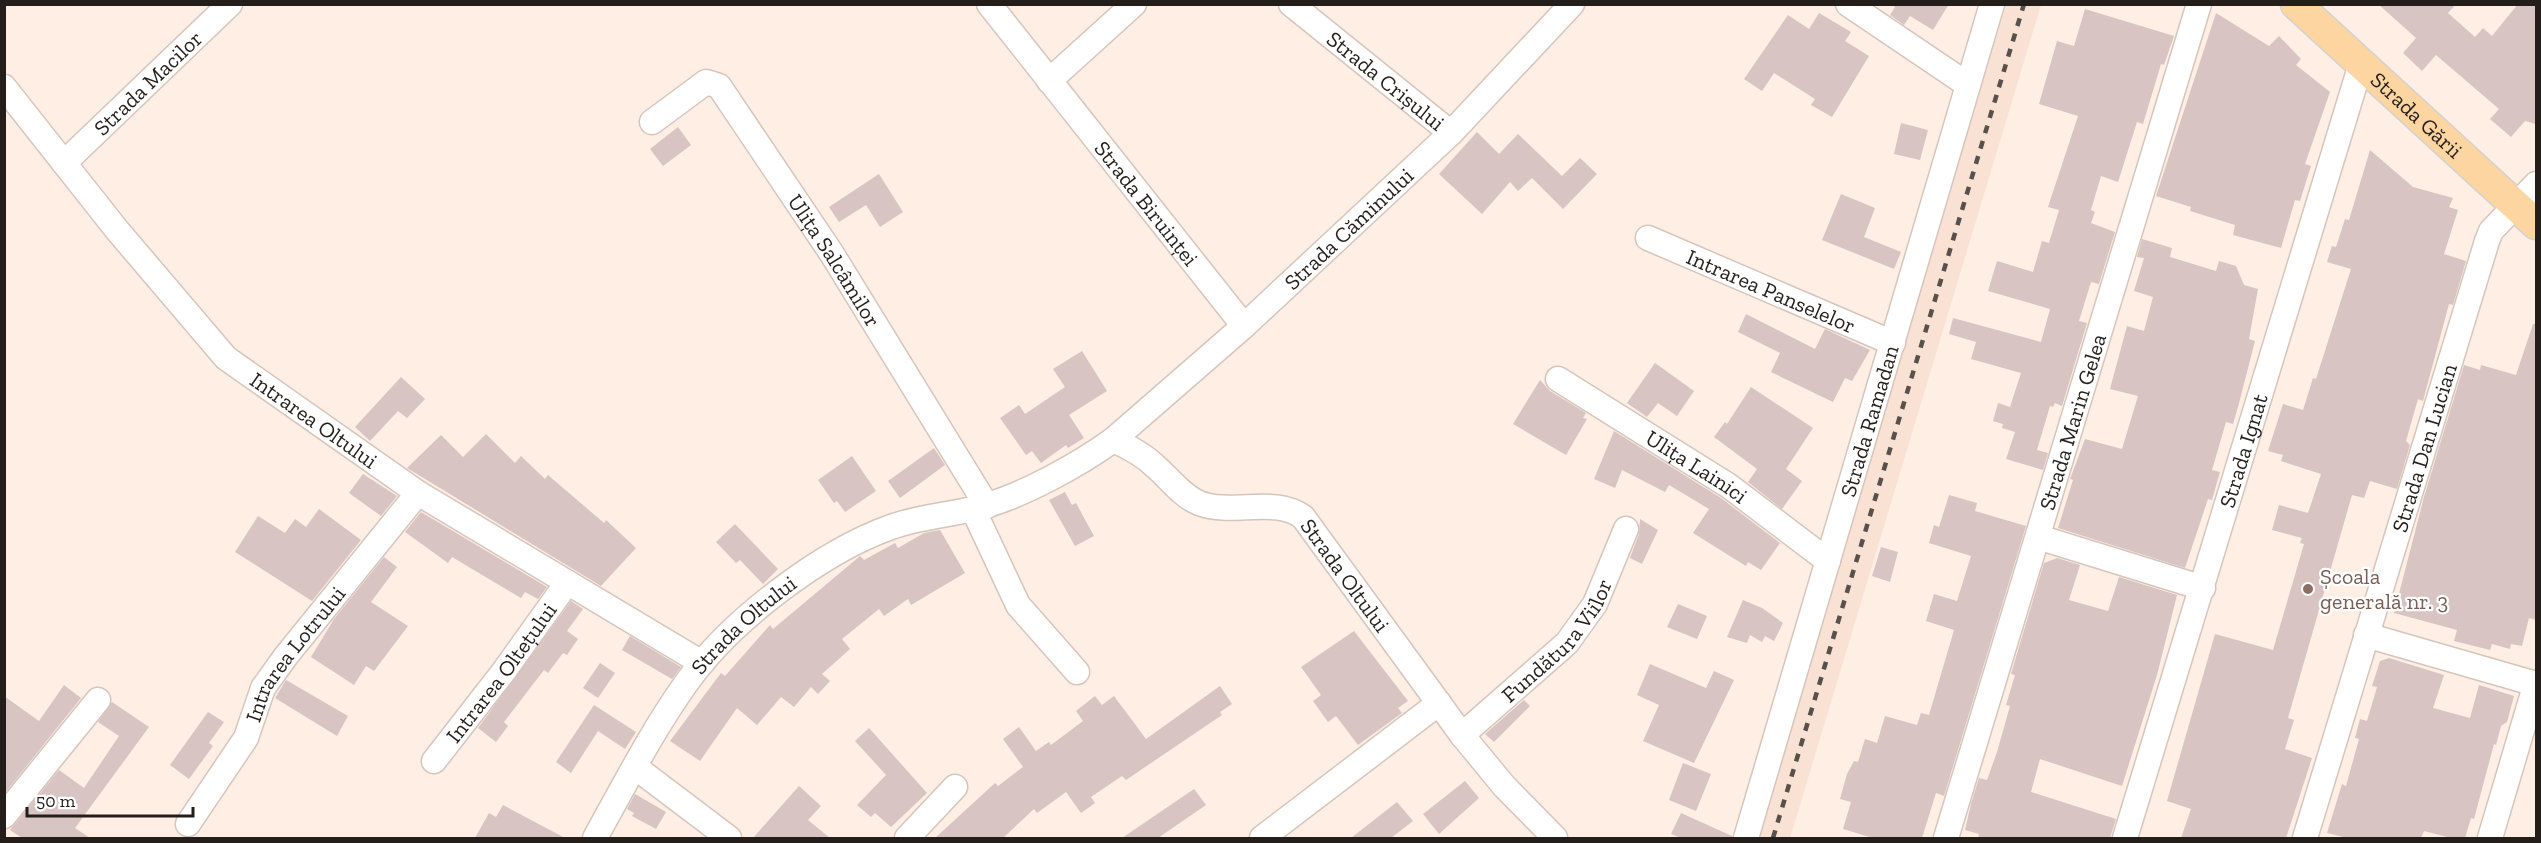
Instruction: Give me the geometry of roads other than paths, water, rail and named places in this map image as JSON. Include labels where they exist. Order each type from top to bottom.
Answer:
[{"type":"main road","name":"Strada Gării","points":[[2296,4],[2361,64],[2530,205]]},
{"type":"street","name":"Strada Macilor","points":[[64,163],[230,4]]},
{"type":"street","name":"Strada Biruinței","points":[[989,4],[1244,326]]},
{"type":"street","points":[[1049,81],[1134,4]]},
{"type":"street","name":"Strada Crișului","points":[[1291,4],[1451,134]]},
{"type":"street","name":"Strada Căminului","points":[[1113,440],[1244,326],[1451,134],[1572,4]]},
{"type":"street","points":[[1848,4],[1968,85]]},
{"type":"street","name":"Strada Ramadan","points":[[1746,838],[1992,4]]},
{"type":"street","name":"Strada Marin Gelea","points":[[1946,838],[2199,4]]},
{"type":"street","name":"Strada Ignat","points":[[2125,838],[2361,64]]},
{"type":"street","name":"Ulița Salcâmilor","points":[[652,122],[706,82],[719,86],[832,254],[980,508]]},
{"type":"street","name":"Intrarea Oltului","points":[[4,87],[117,230],[226,358],[418,493],[702,663]]},
{"type":"street","name":"Strada Dan Lucian","points":[[2305,838],[2487,241],[2491,231],[2530,205]]},
{"type":"street","name":"Intrarea Panselelor","points":[[1648,238],[1893,343]]},
{"type":"street","name":"Ulița Lainici","points":[[1558,379],[1729,486],[1828,561]]},
{"type":"street","name":"Strada Oltului","points":[[595,838],[634,767],[702,663],[748,617],[791,583],[847,548],[910,521],[980,508],[1075,464],[1113,440],[1146,458],[1181,491],[1198,502],[1217,508],[1282,508],[1293,510],[1303,517],[1462,735],[1504,786],[1555,838]]},
{"type":"street","name":"Intrarea Lotrului","points":[[188,824],[246,738],[252,725],[258,700],[269,680],[418,493]]},
{"type":"street","points":[[980,508],[1018,605],[1077,672]]},
{"type":"street","name":"Fundătura Viilor","points":[[1462,735],[1568,643],[1595,604],[1626,529]]},
{"type":"street","points":[[2038,537],[2203,588]]},
{"type":"street","name":"Intrarea Oltețului","points":[[434,761],[504,671],[567,583]]},
{"type":"street","points":[[2367,635],[2536,683],[2490,838]]},
{"type":"street","points":[[4,816],[98,700]]},
{"type":"street","points":[[1262,838],[1439,703]]},
{"type":"street","points":[[634,767],[729,838]]},
{"type":"street","points":[[906,838],[955,787]]},
{"type":"railway","points":[[1773,838],[2024,4]]},
{"type":"place","name":"Școala generală nr. 3","points":[[2308,589]]}]
